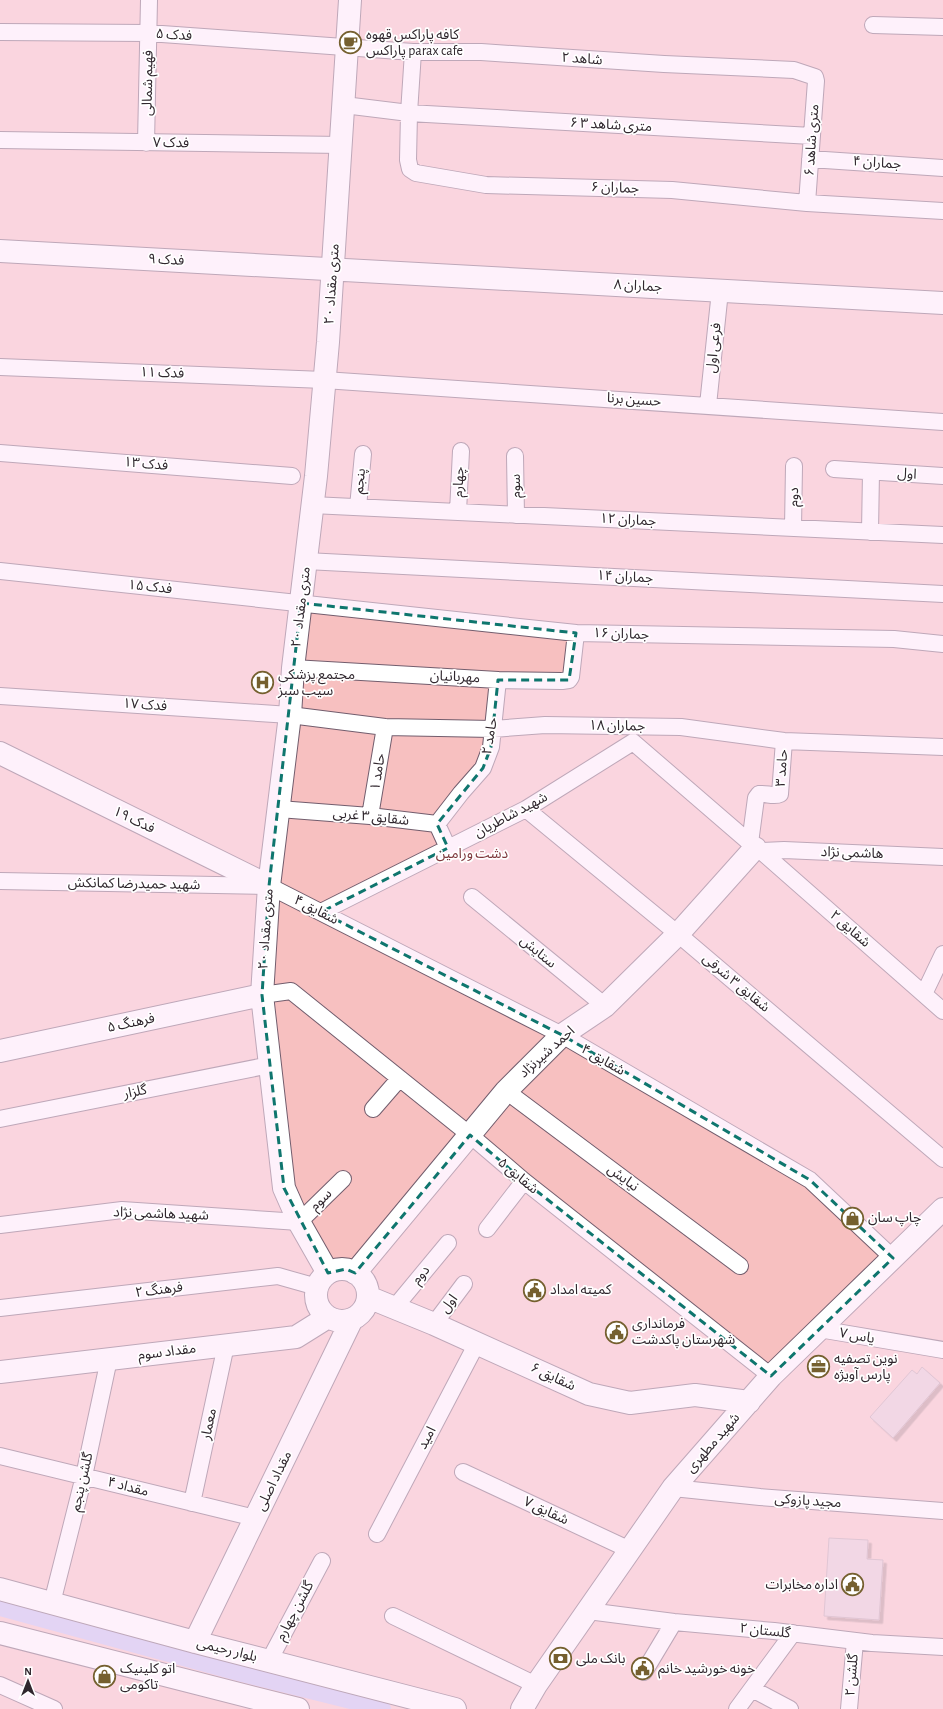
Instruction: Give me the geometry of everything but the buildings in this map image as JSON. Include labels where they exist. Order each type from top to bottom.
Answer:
[{"type":"main road","name":"۲۰ متری مقداد","points":[[322,1280],[284,1188],[262,995],[269,886],[290,715],[293,668],[306,561],[324,380],[342,145],[350,0]]},
{"type":"main road","name":"فدک ۹","points":[[0,251],[333,270]]},
{"type":"main road","name":"جماران ۸","points":[[333,270],[943,303]]},
{"type":"main road","name":"فدک ۱۹","points":[[0,753],[269,886]]},
{"type":"main road","name":"احمد شیرنژاد","points":[[356,1273],[506,1090],[562,1036],[605,1006],[678,934],[755,847]]},
{"type":"main road","name":"فرهنگ ۵","points":[[0,1051],[262,995]]},
{"type":"main road","name":"شهید مطهری","points":[[522,1709],[536,1685],[673,1488],[771,1376],[943,1209]]},
{"type":"main road","points":[[337,1270],[346,1270],[356,1273],[363,1279],[367,1288],[368,1297],[366,1306],[360,1314],[352,1319],[336,1320],[328,1317],[322,1312],[317,1304],[316,1295],[322,1280],[337,1270]]},
{"type":"main road","name":"شقایق ۶","points":[[368,1297],[434,1324],[589,1394],[630,1403],[695,1395],[749,1402]]},
{"type":"main road","name":"مقداد سوم","points":[[0,1372],[296,1337],[328,1317]]},
{"type":"main road","name":"مقداد اصلی","points":[[195,1642],[352,1319]]},
{"type":"main road","name":"بلوار رحیمی","points":[[0,1589],[195,1642],[455,1709]]},
{"type":"main road","points":[[0,1633],[298,1709]]},
{"type":"street","name":"فهیم شمالی","points":[[146,143],[149,0]]},
{"type":"street","points":[[872,25],[943,27]]},
{"type":"street","name":"فدک ۵","points":[[0,32],[148,33],[348,47]]},
{"type":"street","name":"شاهد ۲","points":[[348,47],[413,52],[481,52],[664,64],[794,70],[815,77]]},
{"type":"street","name":"جماران ۶","points":[[413,52],[408,160],[410,169],[416,173],[486,185],[672,190],[807,203],[943,211]]},
{"type":"street","name":"۶ متری شاهد","points":[[807,203],[816,81],[815,77]]},
{"type":"street","points":[[344,105],[409,113]]},
{"type":"street","name":"۶ متری شاهد ۳","points":[[409,113],[812,136]]},
{"type":"street","name":"فدک ۷","points":[[0,140],[342,145]]},
{"type":"street","name":"جماران ۴","points":[[810,159],[943,168]]},
{"type":"street","name":"فرعی اول","points":[[708,405],[720,291]]},
{"type":"street","name":"فدک ۱۱","points":[[0,367],[324,380]]},
{"type":"street","name":"حسین برنا","points":[[324,380],[943,422]]},
{"type":"street","name":"چهارم","points":[[458,512],[461,452]]},
{"type":"street","name":"فدک ۱۳","points":[[0,453],[292,476]]},
{"type":"street","name":"پنجم","points":[[358,507],[363,454]]},
{"type":"street","name":"سوم","points":[[515,456],[516,515]]},
{"type":"street","name":"دوم","points":[[793,528],[794,466]]},
{"type":"street","name":"اول","points":[[834,469],[943,476]]},
{"type":"street","points":[[870,532],[871,472]]},
{"type":"street","name":"جماران ۱۲","points":[[312,504],[943,536]]},
{"type":"street","name":"جماران ۱۴","points":[[306,561],[943,594]]},
{"type":"street","name":"فدک ۱۵","points":[[0,571],[301,603]]},
{"type":"street","name":"جماران ۱۶","points":[[301,603],[576,633],[886,639],[943,644]]},
{"type":"street","name":"مهربانیان","points":[[293,668],[498,680],[562,682],[569,680],[571,677],[576,633]]},
{"type":"street","name":"حامد ۲","points":[[437,824],[483,768],[490,747],[498,680]]},
{"type":"street","name":"فدک ۱۷","points":[[0,696],[290,715]]},
{"type":"street","name":"جماران ۱۸","points":[[290,715],[385,727],[493,729],[545,725],[680,727],[784,742],[943,747]]},
{"type":"street","points":[[633,726],[633,742]]},
{"type":"street","name":"حامد ۱","points":[[370,816],[385,727]]},
{"type":"street","name":"شهید شاطریان","points":[[321,912],[526,809],[633,742]]},
{"type":"street","name":"شقایق ۲","points":[[633,742],[943,1011]]},
{"type":"street","name":"حامد ۳","points":[[755,847],[756,798],[759,794],[780,794],[784,742]]},
{"type":"street","points":[[0,764],[26,766]]},
{"type":"street","name":"شقایق ۳ غربی","points":[[279,809],[370,816],[437,824]]},
{"type":"street","name":"شقایق ۳ شرقی","points":[[526,809],[678,934],[943,1159]]},
{"type":"street","points":[[437,824],[448,848]]},
{"type":"street","name":"هاشمی نژاد","points":[[755,847],[784,850],[943,857]]},
{"type":"street","name":"شهید حمیدرضا کمانکش","points":[[0,881],[269,886]]},
{"type":"street","name":"شقایق ۴","points":[[269,886],[562,1036],[810,1180],[893,1258]]},
{"type":"street","name":"ستایش","points":[[472,897],[605,1006]]},
{"type":"street","points":[[924,994],[943,954]]},
{"type":"street","name":"شقایق ۵","points":[[262,995],[291,991],[470,1135],[524,1181],[771,1376]]},
{"type":"street","name":"گلزار","points":[[0,1119],[270,1066]]},
{"type":"street","points":[[373,1109],[399,1079]]},
{"type":"street","name":"نیایش","points":[[506,1090],[740,1266]]},
{"type":"street","name":"سوم","points":[[299,1222],[342,1178]]},
{"type":"street","points":[[487,1229],[524,1181]]},
{"type":"street","name":"شهید هاشمی نژاد","points":[[0,1225],[122,1210],[299,1222]]},
{"type":"street","name":"دوم","points":[[395,1307],[448,1243]]},
{"type":"street","name":"فرهنگ ۲","points":[[0,1308],[278,1276],[322,1280]]},
{"type":"street","name":"اول","points":[[434,1324],[464,1284]]},
{"type":"street","name":"یاس ۷","points":[[819,1329],[943,1350]]},
{"type":"street","name":"امید","points":[[377,1534],[477,1343]]},
{"type":"street","name":"معمار","points":[[192,1503],[226,1345]]},
{"type":"street","name":"گلشن پنجم","points":[[52,1603],[84,1476],[109,1359]]},
{"type":"street","name":"مقداد ۴","points":[[0,1456],[255,1518]]},
{"type":"street","name":"شقایق ۷","points":[[463,1472],[630,1550]]},
{"type":"street","name":"مجید پازوکی","points":[[673,1488],[760,1497],[943,1511]]},
{"type":"street","name":"گلشن چهارم","points":[[269,1661],[322,1562]]},
{"type":"street","name":"گلستان ۲","points":[[588,1611],[674,1622],[793,1633],[855,1641],[943,1647]]},
{"type":"street","points":[[393,1616],[536,1685]]},
{"type":"street","points":[[644,1672],[674,1622]]},
{"type":"street","points":[[737,1709],[793,1633]]},
{"type":"street","name":"گلشن ۲","points":[[849,1709],[855,1641]]},
{"type":"street","points":[[0,1685],[54,1709]]},
{"type":"street","points":[[752,1689],[790,1709]]},
{"type":"highlighted area","points":[[301,603],[576,633],[569,680],[498,680],[491,747],[483,768],[437,824],[448,848],[321,912],[562,1035],[810,1180],[893,1258],[771,1376],[524,1181],[470,1135],[355,1273],[346,1269],[328,1273],[284,1188],[262,995],[269,886]]},
{"type":"green space","name":"دشت ورامین","points":[[0,0],[943,0],[943,1709],[0,1709]]},
{"type":"waterway","points":[[0,1608],[242,1674],[383,1709]]},
{"type":"place","name":"کافه پاراکس قهوه پاراکس parax cafe","points":[[350,43]]},
{"type":"place","name":"مجتمع پزشکی سیب سبز","points":[[262,683]]},
{"type":"place","name":"چاپ سان","points":[[852,1218]]},
{"type":"place","name":"کمیته امداد","points":[[535,1290]]},
{"type":"place","name":"فرمانداری شهرستان پاکدشت","points":[[616,1332]]},
{"type":"place","name":"نوین تصفیه پارس آویژه","points":[[819,1367]]},
{"type":"place","name":"اداره مخابرات","points":[[853,1585]]},
{"type":"place","name":"بانک ملی","points":[[561,1659]]},
{"type":"place","name":"خونه خورشید خانم","points":[[643,1669]]},
{"type":"place","name":"اتو کلینیک تاکومی","points":[[104,1677]]}]
